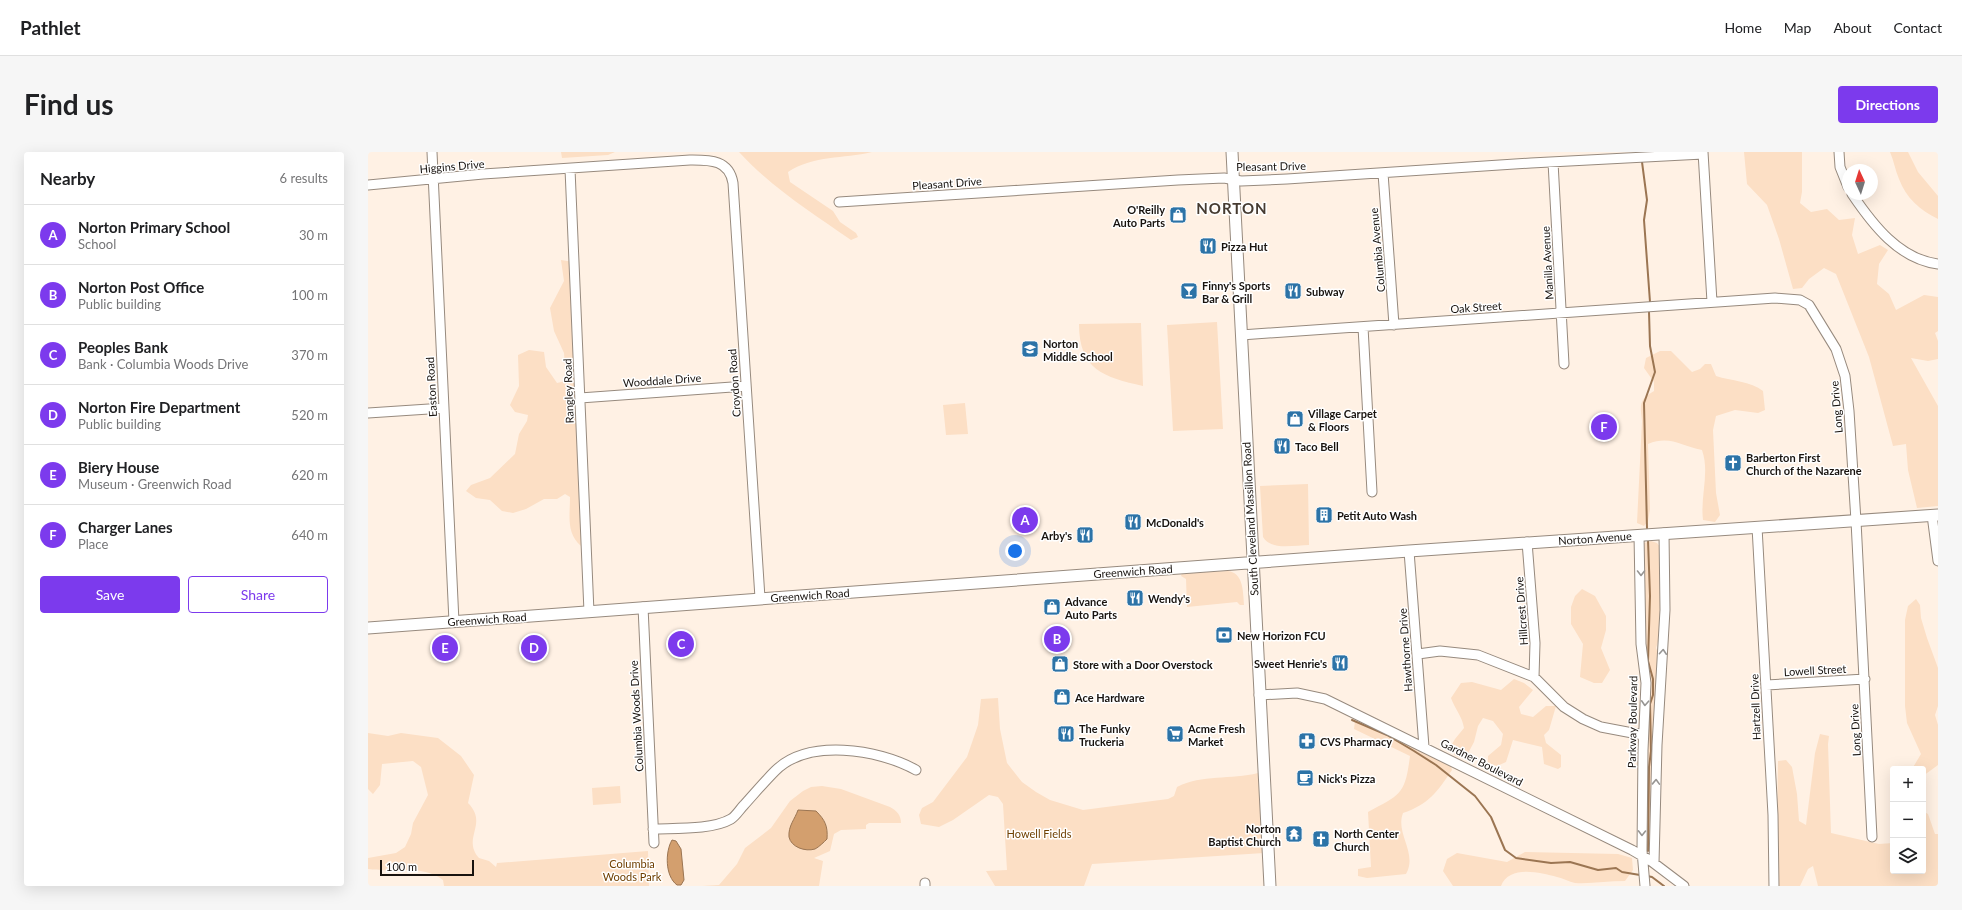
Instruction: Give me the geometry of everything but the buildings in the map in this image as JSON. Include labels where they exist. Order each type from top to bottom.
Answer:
[{"type":"main road","name":"South Cleveland Massillon Road","points":[[1232,152],[1252,562],[1270,886]]},
{"type":"main road","name":"Norton Avenue","points":[[1252,562],[1639,534],[1935,515]]},
{"type":"main road","name":"Greenwich Road","points":[[368,628],[1252,562]]},
{"type":"street","name":"Easton Road","points":[[432,152],[454,622]]},
{"type":"street","points":[[1838,152],[1842,172]]},
{"type":"street","name":"Pleasant Drive","points":[[840,202],[1185,180],[1224,178],[1233,180],[1258,180],[1703,153]]},
{"type":"street","points":[[1703,153],[1712,302]]},
{"type":"street","name":"Higgins Drive","points":[[368,185],[433,180],[483,174],[708,160],[718,162],[727,168]]},
{"type":"street","name":"Manilla Avenue","points":[[1553,162],[1564,364]]},
{"type":"street","name":"Croydon Road","points":[[727,168],[733,183],[760,598]]},
{"type":"street","name":"Rangley Road","points":[[570,169],[589,612]]},
{"type":"street","name":"Columbia Avenue","points":[[1383,173],[1394,325]]},
{"type":"street","points":[[1857,200],[1894,245],[1912,256],[1938,264]]},
{"type":"street","name":"Long Drive","points":[[1712,302],[1787,299],[1805,302],[1814,311],[1836,349],[1845,376],[1849,411],[1856,520],[1872,836]]},
{"type":"street","name":"Oak Street","points":[[1241,335],[1712,302]]},
{"type":"street","points":[[1363,327],[1372,492]]},
{"type":"street","name":"Wooddale Drive","points":[[580,398],[746,386]]},
{"type":"street","points":[[368,413],[444,408]]},
{"type":"street","points":[[1935,515],[1938,561]]},
{"type":"street","name":"Hartzell Drive","points":[[1758,527],[1773,822],[1774,886]]},
{"type":"street","points":[[1654,863],[1657,745],[1665,610],[1664,533]]},
{"type":"street","name":"Parkway Boulevard","points":[[1639,534],[1641,644],[1646,683],[1643,735],[1642,856],[1645,886]]},
{"type":"street","name":"Hillcrest Drive","points":[[1527,542],[1535,643],[1534,677]]},
{"type":"street","name":"Hawthorne Drive","points":[[1410,551],[1424,746]]},
{"type":"street","name":"Columbia Woods Drive","points":[[643,607],[654,843]]},
{"type":"street","points":[[1418,654],[1440,651],[1478,655],[1534,677],[1564,707],[1583,719],[1601,727],[1643,735]]},
{"type":"street","name":"Lowell Street","points":[[1766,685],[1864,679]]},
{"type":"street","name":"Gardner Boulevard","points":[[1259,695],[1295,693],[1320,697],[1424,746],[1642,856],[1654,863],[1684,886]]},
{"type":"street","points":[[653,826],[672,822],[678,828],[715,825],[732,818],[776,770],[787,761],[805,754],[861,751],[884,756],[916,770]]},
{"type":"green space","points":[[561,152],[615,152],[608,155],[562,158]]},
{"type":"green space","points":[[739,152],[872,152],[818,160],[788,172],[790,182],[833,211],[840,222],[856,233],[858,237],[851,240],[807,210],[765,177]]},
{"type":"green space","points":[[1744,152],[1802,152],[1802,192],[1800,203],[1811,212],[1827,209],[1839,220],[1855,218],[1852,235],[1858,254],[1880,245],[1888,250],[1879,264],[1877,284],[1889,294],[1896,310],[1924,295],[1938,297],[1938,331],[1935,333],[1938,341],[1938,359],[1928,361],[1911,358],[1938,406],[1938,506],[1917,508],[1908,470],[1906,444],[1893,446],[1869,357],[1836,274],[1824,268],[1809,279],[1802,288],[1793,289],[1779,239],[1767,205],[1747,184]]},
{"type":"green space","points":[[1890,152],[1908,152],[1918,172],[1938,196],[1938,219],[1925,212],[1910,198],[1902,186]]},
{"type":"green space","points":[[561,260],[573,262],[578,405],[578,464],[583,540],[581,546],[576,541],[571,530],[570,497],[565,494],[557,499],[544,499],[526,509],[513,513],[502,511],[490,500],[476,498],[466,491],[471,485],[490,478],[515,454],[519,434],[527,421],[528,415],[515,412],[510,405],[519,386],[518,355],[529,350],[544,352],[546,367],[557,383],[566,381],[564,353],[554,331],[550,308],[564,281]]},
{"type":"green space","points":[[1217,322],[1223,429],[1173,431],[1167,325]]},
{"type":"green space","points":[[1141,323],[1143,386],[1106,375],[1096,369],[1089,361],[1080,340],[1079,324]]},
{"type":"green space","points":[[1660,351],[1671,351],[1692,372],[1700,369],[1705,364],[1711,364],[1716,376],[1747,383],[1763,391],[1765,410],[1758,413],[1735,410],[1716,416],[1713,430],[1716,493],[1720,515],[1715,522],[1703,520],[1702,511],[1705,467],[1702,450],[1675,442],[1663,441],[1648,444],[1650,509],[1648,521],[1644,526],[1637,523],[1642,421],[1641,406],[1643,400],[1654,391],[1654,382],[1644,368],[1646,358]]},
{"type":"green space","points":[[965,403],[968,434],[946,435],[943,405]]},
{"type":"green space","points":[[1308,484],[1309,545],[1277,546],[1267,541],[1263,537],[1260,486]]},
{"type":"green space","points":[[1651,541],[1657,543],[1662,550],[1661,632],[1656,648],[1660,658],[1652,850],[1646,851],[1642,548],[1644,543]]},
{"type":"green space","points":[[1228,571],[1237,575],[1241,583],[1244,605],[1240,605],[1237,602],[1187,607],[1186,579],[1181,576],[1182,573]]},
{"type":"green space","points":[[1582,589],[1595,596],[1606,616],[1606,630],[1601,648],[1610,670],[1602,683],[1594,683],[1580,677],[1583,644],[1571,624],[1571,607],[1575,596]]},
{"type":"green space","points":[[1916,599],[1920,605],[1921,618],[1938,668],[1938,706],[1935,715],[1938,725],[1938,765],[1926,774],[1926,766],[1914,766],[1921,754],[1907,723],[1905,706],[1905,620],[1908,606]]},
{"type":"green space","points":[[1514,679],[1524,683],[1533,690],[1519,707],[1521,714],[1533,717],[1546,706],[1556,706],[1549,730],[1544,735],[1546,743],[1561,755],[1561,767],[1558,769],[1544,764],[1542,747],[1513,740],[1506,762],[1497,766],[1488,763],[1488,756],[1501,745],[1503,734],[1493,721],[1483,718],[1478,726],[1474,742],[1465,759],[1456,756],[1449,749],[1464,728],[1462,720],[1451,698],[1461,683],[1472,682],[1501,690]]},
{"type":"green space","name":"Howell Fields","points":[[998,698],[1000,729],[1007,763],[1022,782],[1036,792],[1050,800],[1083,810],[1168,799],[1174,796],[1177,787],[1196,780],[1258,773],[1264,853],[1092,864],[1084,886],[995,886],[986,871],[1007,870],[1003,804],[998,797],[989,795],[953,820],[939,827],[921,824],[919,815],[922,808],[933,802],[967,757],[978,725],[981,699]]},
{"type":"green space","points":[[1355,721],[1402,740],[1450,763],[1452,770],[1437,791],[1419,806],[1403,813],[1401,821],[1409,859],[1409,866],[1406,874],[1367,878],[1358,876],[1358,869],[1371,867],[1368,812],[1388,801],[1400,792],[1406,779],[1410,756],[1354,729]]},
{"type":"green space","name":"Columbia Woods Park","points":[[368,733],[388,736],[401,733],[438,738],[461,756],[474,775],[468,803],[476,816],[473,844],[474,851],[479,858],[489,861],[496,867],[497,863],[648,851],[649,886],[444,886],[443,880],[426,872],[368,869],[368,858],[396,853],[405,847],[411,834],[413,823],[428,795],[421,767],[413,761],[382,764],[380,785],[373,794],[368,789]]},
{"type":"green space","points":[[1820,734],[1829,736],[1831,833],[1879,844],[1890,843],[1890,874],[1926,874],[1926,813],[1928,814],[1935,834],[1938,834],[1938,886],[1818,886],[1813,866],[1808,869],[1800,886],[1778,886],[1778,761],[1786,760],[1792,767],[1797,794],[1799,821],[1806,825],[1815,753]]},
{"type":"green space","points":[[620,786],[621,803],[593,805],[592,788]]},
{"type":"green space","points":[[822,786],[841,789],[890,807],[898,814],[901,823],[869,823],[866,825],[866,829],[841,830],[834,834],[830,851],[814,858],[823,861],[819,886],[702,886],[719,885],[737,864],[745,848],[771,828],[790,801],[811,787]]},
{"type":"green space","points":[[1525,852],[1618,854],[1632,858],[1633,870],[1625,881],[1587,883],[1575,883],[1542,873],[1525,872],[1511,875],[1505,879],[1501,886],[1453,886],[1443,871],[1447,859],[1457,853],[1507,862]]},
{"type":"shaded area","points":[[798,810],[816,811],[822,817],[827,830],[827,839],[815,849],[807,850],[799,848],[790,841],[790,829]]},
{"type":"shaded area","points":[[672,840],[676,841],[681,849],[684,880],[681,885],[677,885],[673,881],[668,870],[667,857]]},
{"type":"waterway","points":[[1642,162],[1647,200],[1644,220],[1650,302]]},
{"type":"waterway","points":[[1647,528],[1644,403],[1655,372],[1650,346],[1649,312]]},
{"type":"waterway","points":[[1648,540],[1650,596],[1648,661],[1653,679],[1653,695],[1650,704],[1651,751],[1649,767],[1648,851]]},
{"type":"waterway","points":[[1352,720],[1387,735],[1414,751],[1436,765],[1475,796],[1491,817],[1505,850],[1516,858],[1551,863],[1570,862],[1598,870],[1616,868],[1622,872],[1640,875]]},
{"type":"waterway","points":[[1647,876],[1652,877],[1664,886]]},
{"type":"place","name":"O'Reilly Auto Parts","points":[[1178,215]]},
{"type":"place","name":"Pizza Hut","points":[[1208,246]]},
{"type":"place","name":"Finny's Sports Bar & Grill","points":[[1189,291]]},
{"type":"place","name":"Subway","points":[[1293,291]]},
{"type":"place","name":"Norton Middle School","points":[[1030,349]]},
{"type":"place","name":"Village Carpet & Floors","points":[[1295,419]]},
{"type":"place","name":"Charger Lanes","points":[[1604,427]]},
{"type":"place","name":"Taco Bell","points":[[1282,446]]},
{"type":"place","name":"Barberton First Church of the Nazarene","points":[[1733,463]]},
{"type":"place","name":"Petit Auto Wash","points":[[1324,515]]},
{"type":"place","name":"Norton Primary School","points":[[1025,520]]},
{"type":"place","name":"McDonald's","points":[[1133,522]]},
{"type":"place","name":"Arby's","points":[[1085,535]]},
{"type":"place","name":"Wendy's","points":[[1135,598]]},
{"type":"place","name":"Advance Auto Parts","points":[[1052,607]]},
{"type":"place","name":"New Horizon FCU","points":[[1224,635]]},
{"type":"place","name":"Norton Post Office","points":[[1057,639]]},
{"type":"place","name":"Peoples Bank","points":[[681,644]]},
{"type":"place","name":"Biery House","points":[[445,648]]},
{"type":"place","name":"Norton Fire Department","points":[[534,648]]},
{"type":"place","name":"Sweet Henrie's","points":[[1340,663]]},
{"type":"place","name":"Store with a Door Overstock","points":[[1060,664]]},
{"type":"place","name":"Ace Hardware","points":[[1062,697]]},
{"type":"place","name":"The Funky Truckeria","points":[[1066,734]]},
{"type":"place","name":"Acme Fresh Market","points":[[1175,734]]},
{"type":"place","name":"CVS Pharmacy","points":[[1307,741]]},
{"type":"place","name":"Nick's Pizza","points":[[1305,778]]},
{"type":"place","name":"Norton Baptist Church","points":[[1294,834]]},
{"type":"place","name":"North Center Church","points":[[1321,839]]},
{"type":"district","name":"NORTON","points":[[1232,208]]}]
